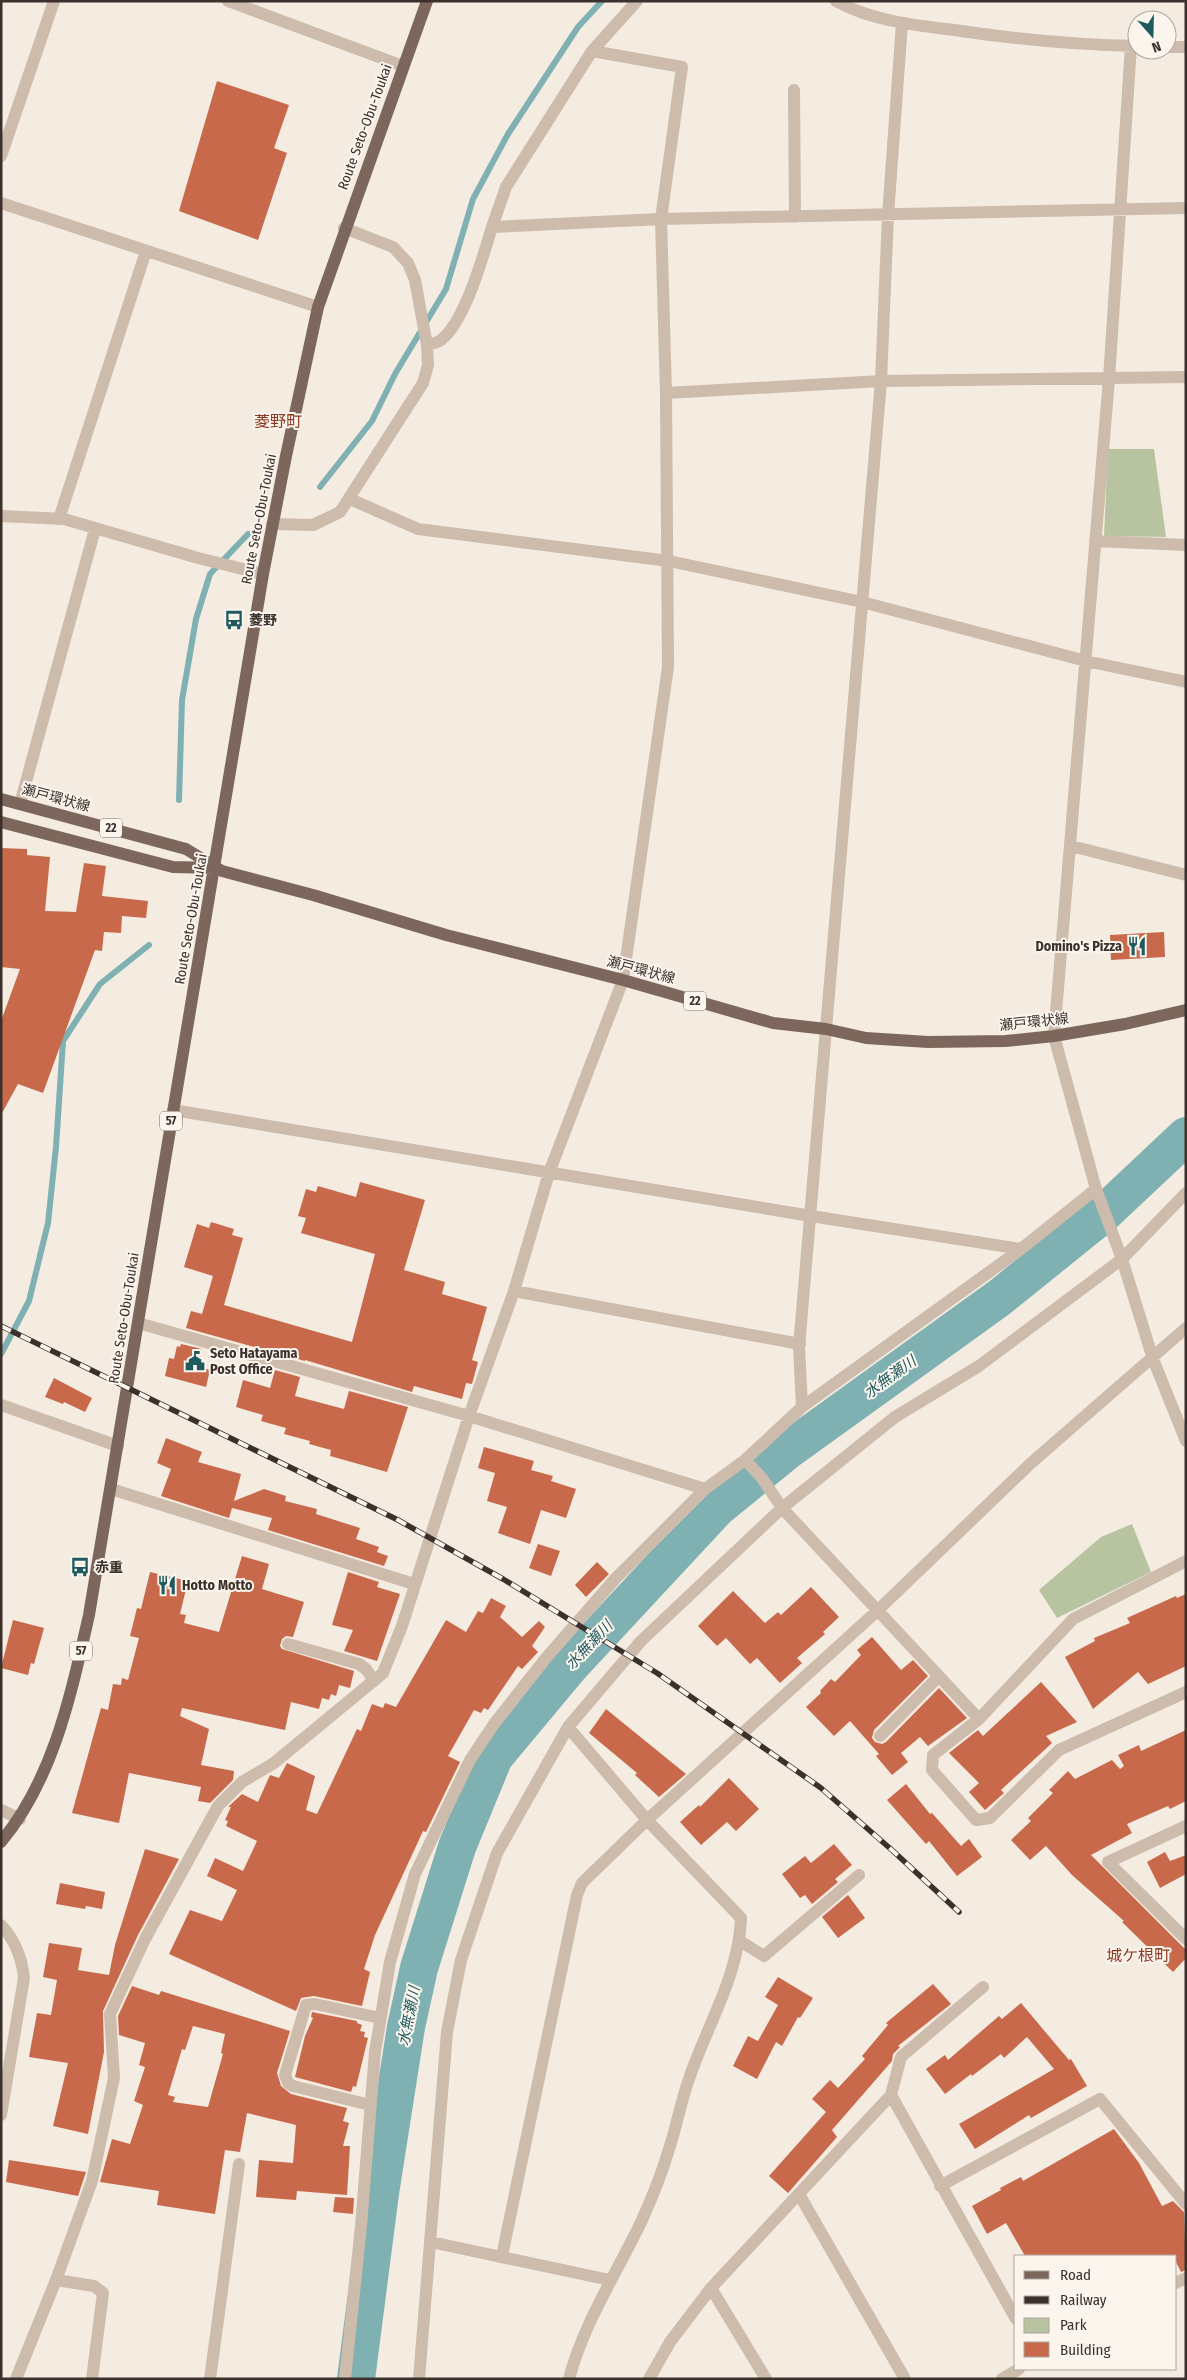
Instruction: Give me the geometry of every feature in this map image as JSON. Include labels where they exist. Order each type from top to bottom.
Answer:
[{"type":"main road","name":"Route Seto-Obu-Toukai","points":[[1,1842],[20,1819],[48,1762],[70,1697],[90,1615],[263,574],[318,307],[344,228],[427,1]]},
{"type":"main road","name":"瀬戸環状線","points":[[1,799],[186,849],[215,868]]},
{"type":"main road","name":"瀬戸環状線","points":[[1,822],[173,867],[215,868],[314,895],[446,935],[623,980],[773,1023],[826,1029],[866,1038],[928,1042],[1006,1041],[1054,1036],[1125,1024],[1186,1010]]},
{"type":"street","points":[[1,156],[54,1]]},
{"type":"street","points":[[228,1],[403,66]]},
{"type":"street","points":[[426,345],[440,341],[450,331],[460,314],[476,277],[506,187],[592,51],[637,1]]},
{"type":"street","points":[[836,1],[852,10],[902,23],[1029,41],[1127,46]]},
{"type":"street","points":[[802,1407],[800,1344],[881,381],[888,215],[902,23]]},
{"type":"street","points":[[16,2379],[56,2280],[92,2181],[114,2078],[110,2014],[145,1939],[218,1806],[242,1782],[274,1763],[383,1673],[388,1665],[469,1416],[514,1291],[549,1173],[623,980],[668,667],[666,393],[661,220],[682,67],[592,51]]},
{"type":"street","points":[[1133,60],[1119,210],[1109,379],[1054,1036],[1096,1189],[1122,1259],[1153,1358],[1186,1441]]},
{"type":"street","points":[[794,90],[795,217]]},
{"type":"street","points":[[1,203],[318,307]]},
{"type":"street","points":[[492,227],[661,220],[1186,208]]},
{"type":"street","points":[[272,524],[313,525],[340,512],[423,383],[428,365],[415,280],[408,262],[393,247],[344,228]]},
{"type":"street","points":[[59,519],[146,250]]},
{"type":"street","points":[[666,393],[881,381],[1186,377]]},
{"type":"street","points":[[350,499],[418,529],[668,561],[862,602],[1086,661],[1186,682]]},
{"type":"street","points":[[1,516],[59,519],[245,571],[263,574]]},
{"type":"street","points":[[20,804],[95,529]]},
{"type":"street","points":[[1095,541],[1186,545]]},
{"type":"street","points":[[1071,846],[1186,875]]},
{"type":"street","points":[[173,1110],[1020,1249]]},
{"type":"street","points":[[345,2379],[361,2226],[370,2106],[380,2018],[390,1962],[415,1874],[470,1760],[494,1724],[546,1658],[615,1579],[705,1489],[746,1460],[802,1407],[1020,1249],[1096,1189]]},
{"type":"street","points":[[419,2379],[447,2032],[461,1960],[497,1853],[568,1727],[641,1641],[782,1508],[895,1418],[979,1366],[1122,1259],[1186,1193]]},
{"type":"street","points":[[514,1291],[800,1344]]},
{"type":"street","points":[[138,1323],[469,1416],[705,1489]]},
{"type":"street","points":[[502,2256],[576,1895],[582,1883],[647,1820],[876,1612],[1030,1464],[1186,1328]]},
{"type":"street","points":[[1,1405],[118,1446]]},
{"type":"street","points":[[746,1460],[762,1478],[782,1508],[876,1612],[979,1720]]},
{"type":"street","points":[[111,1489],[414,1584]]},
{"type":"street","points":[[1186,1561],[1073,1620],[979,1720],[933,1755],[932,1770],[976,1820],[990,1818],[1059,1750],[1186,1692]]},
{"type":"street","points":[[288,1644],[360,1664],[374,1680]]},
{"type":"street","points":[[880,1736],[938,1677]]},
{"type":"street","points":[[568,1727],[647,1820],[741,1918],[740,1941],[716,2014],[690,2076],[665,2160],[642,2220],[610,2280],[576,2353],[569,2379]]},
{"type":"street","points":[[1,1810],[20,1819]]},
{"type":"street","points":[[1186,1826],[1108,1862],[1186,1939]]},
{"type":"street","points":[[740,1941],[764,1956],[859,1874]]},
{"type":"street","points":[[1,1925],[9,1933],[22,1961],[24,1978],[1,2115]]},
{"type":"street","points":[[649,2379],[670,2342],[711,2288],[891,2095],[901,2057],[983,1987]]},
{"type":"street","points":[[370,2106],[293,2086],[288,2083],[285,2075],[306,2005],[315,2004],[380,2018]]},
{"type":"street","points":[[891,2095],[940,2186],[1014,2316]]},
{"type":"street","points":[[940,2186],[1100,2099],[1186,2204]]},
{"type":"street","points":[[210,2379],[239,2164]]},
{"type":"street","points":[[799,2194],[905,2379]]},
{"type":"street","points":[[431,2242],[610,2280]]},
{"type":"street","points":[[56,2280],[94,2286],[103,2293],[92,2379]]},
{"type":"street","points":[[711,2288],[766,2379]]},
{"type":"street","points":[[1002,2379],[1017,2370]]},
{"type":"green space","points":[[1108,449],[1154,449],[1166,537],[1104,536]]},
{"type":"green space","points":[[1132,1524],[1151,1572],[1057,1618],[1039,1590],[1101,1537]]},
{"type":"building","points":[[217,81],[289,105],[274,148],[287,153],[258,240],[179,211]]},
{"type":"building","points":[[1,848],[27,849],[27,855],[50,857],[45,911],[76,912],[84,863],[106,866],[102,896],[148,901],[146,918],[122,916],[121,933],[104,932],[102,951],[95,950],[43,1093],[18,1084],[1,1115],[1,1021],[20,969],[1,967]]},
{"type":"building","name":"Domino's Pizza","points":[[1164,932],[1165,957],[1111,960],[1110,935]]},
{"type":"building","points":[[360,1182],[425,1200],[404,1270],[445,1282],[442,1294],[487,1307],[472,1360],[478,1362],[472,1384],[466,1383],[462,1399],[414,1386],[412,1392],[305,1360],[186,1328],[191,1311],[202,1314],[213,1276],[184,1267],[197,1224],[209,1228],[211,1222],[234,1229],[232,1235],[243,1238],[224,1305],[352,1342],[375,1254],[301,1233],[306,1218],[298,1216],[306,1189],[316,1192],[318,1186],[356,1197]]},
{"type":"building","points":[[181,1344],[202,1349],[198,1367],[210,1370],[206,1387],[165,1376],[169,1358],[174,1359],[177,1346],[180,1347]]},
{"type":"building","points":[[275,1370],[300,1377],[295,1396],[344,1409],[349,1391],[408,1407],[387,1472],[330,1456],[331,1450],[309,1444],[310,1441],[284,1434],[286,1428],[261,1421],[263,1415],[236,1407],[243,1380],[270,1388]]},
{"type":"building","points":[[54,1378],[92,1398],[85,1412],[64,1402],[63,1404],[45,1397]]},
{"type":"building","points":[[166,1438],[202,1452],[198,1462],[241,1474],[234,1501],[264,1489],[286,1496],[285,1501],[317,1509],[316,1514],[360,1528],[356,1539],[379,1547],[377,1552],[388,1556],[384,1566],[268,1530],[272,1518],[232,1508],[229,1518],[161,1496],[171,1469],[157,1463]]},
{"type":"building","points":[[484,1447],[534,1461],[531,1470],[553,1476],[551,1481],[576,1489],[566,1518],[541,1510],[530,1544],[498,1533],[507,1507],[487,1501],[495,1473],[478,1468]]},
{"type":"building","points":[[538,1544],[560,1551],[551,1576],[529,1568]]},
{"type":"building","points":[[242,1556],[269,1564],[262,1589],[304,1602],[293,1637],[286,1636],[282,1639],[280,1646],[282,1649],[354,1671],[350,1688],[339,1685],[336,1696],[331,1694],[329,1700],[322,1698],[319,1709],[291,1702],[285,1730],[182,1708],[180,1716],[209,1729],[201,1765],[234,1771],[233,1780],[210,1803],[198,1801],[201,1787],[129,1773],[119,1823],[72,1813],[101,1708],[108,1710],[113,1684],[121,1685],[122,1678],[128,1680],[139,1638],[130,1636],[137,1608],[141,1609],[150,1572],[188,1581],[180,1614],[186,1615],[184,1623],[219,1632]]},
{"type":"building","points":[[597,1562],[609,1574],[586,1597],[575,1585]]},
{"type":"building","points":[[348,1572],[379,1582],[377,1587],[400,1594],[377,1661],[344,1651],[353,1630],[332,1625]]},
{"type":"building","points":[[811,1587],[839,1617],[823,1632],[825,1634],[797,1658],[802,1663],[780,1683],[757,1658],[750,1664],[726,1638],[717,1646],[698,1626],[733,1591],[765,1623],[778,1612],[781,1615]]},
{"type":"building","points":[[1186,1594],[1186,1666],[1148,1684],[1138,1672],[1093,1709],[1065,1657],[1095,1641],[1094,1638],[1130,1623],[1127,1618],[1176,1596],[1177,1598]]},
{"type":"building","points":[[491,1598],[506,1606],[500,1617],[522,1637],[539,1621],[545,1627],[532,1646],[538,1652],[522,1669],[518,1666],[488,1710],[484,1708],[481,1713],[474,1710],[448,1756],[460,1762],[426,1832],[423,1831],[375,1935],[364,1969],[370,1972],[362,2006],[314,1996],[301,1998],[296,2011],[169,1954],[190,1910],[222,1921],[237,1890],[207,1876],[215,1858],[243,1871],[257,1841],[226,1826],[228,1821],[225,1820],[231,1807],[228,1807],[242,1794],[258,1802],[270,1775],[279,1778],[287,1763],[315,1776],[306,1810],[317,1814],[357,1729],[361,1731],[372,1704],[383,1708],[385,1703],[396,1707],[446,1620],[466,1632],[478,1611],[483,1613]]},
{"type":"building","points":[[13,1620],[44,1628],[34,1664],[31,1663],[28,1675],[1,1668]]},
{"type":"building","points":[[872,1637],[901,1670],[913,1660],[928,1676],[874,1730],[872,1738],[875,1742],[882,1744],[886,1742],[939,1688],[967,1718],[928,1746],[920,1737],[901,1753],[908,1762],[892,1775],[876,1756],[879,1754],[850,1721],[834,1736],[806,1707],[821,1693],[820,1691],[831,1679],[835,1682],[861,1655],[857,1650]]},
{"type":"building","points":[[1041,1682],[1077,1722],[1046,1736],[1052,1743],[1001,1790],[1004,1793],[985,1810],[969,1792],[979,1783],[949,1753],[978,1730],[983,1736]]},
{"type":"building","points":[[606,1709],[686,1774],[659,1797],[635,1775],[637,1773],[589,1733]]},
{"type":"building","points":[[1186,1730],[1186,1801],[1170,1809],[1168,1806],[1127,1824],[1132,1833],[1091,1855],[1186,1950],[1186,1958],[1173,1972],[1122,1922],[1124,1921],[1072,1875],[1046,1846],[1030,1860],[1011,1840],[1031,1821],[1028,1818],[1053,1793],[1049,1790],[1068,1771],[1075,1779],[1112,1760],[1120,1769],[1124,1766],[1118,1755],[1139,1745],[1141,1751]]},
{"type":"building","points":[[729,1778],[759,1809],[736,1831],[727,1822],[701,1845],[680,1822],[699,1805],[700,1807]]},
{"type":"building","points":[[906,1784],[930,1814],[932,1813],[961,1846],[969,1839],[982,1857],[957,1876],[929,1841],[926,1844],[887,1800]]},
{"type":"building","points":[[834,1844],[852,1865],[835,1879],[838,1882],[812,1904],[805,1895],[800,1898],[782,1874],[805,1856],[811,1863]]},
{"type":"building","points":[[145,1849],[179,1859],[138,1935],[103,2011],[104,2052],[88,2134],[53,2126],[68,2063],[29,2057],[37,2013],[51,2015],[57,1980],[43,1977],[49,1943],[82,1948],[78,1970],[109,1975],[115,1945]]},
{"type":"building","points":[[1165,1852],[1170,1861],[1186,1855],[1186,1874],[1160,1888],[1147,1862]]},
{"type":"building","points":[[60,1883],[105,1892],[102,1909],[86,1906],[85,1909],[56,1904]]},
{"type":"building","points":[[848,1895],[865,1918],[838,1938],[822,1917]]},
{"type":"building","points":[[778,1977],[813,1998],[800,2018],[798,2017],[782,2046],[776,2042],[757,2079],[733,2066],[748,2036],[758,2041],[778,2005],[765,1997]]},
{"type":"building","points":[[933,1984],[951,2004],[898,2046],[900,2047],[893,2054],[892,2061],[832,2130],[837,2137],[788,2193],[769,2176],[826,2112],[812,2099],[830,2080],[838,2088],[865,2059],[862,2056],[888,2025],[886,2023]]},
{"type":"building","points":[[132,1986],[159,1995],[161,1991],[290,2031],[277,2073],[281,2086],[291,2094],[347,2108],[343,2121],[349,2123],[343,2146],[350,2146],[347,2195],[297,2191],[296,2200],[256,2197],[259,2160],[293,2163],[296,2125],[247,2113],[240,2152],[225,2150],[215,2214],[157,2205],[159,2191],[100,2182],[112,2139],[130,2144],[143,2105],[134,2101],[145,2067],[139,2065],[145,2043],[119,2035],[118,2016]],"holes":[[[193,2026],[225,2034],[221,2053],[223,2054],[208,2107],[173,2102],[175,2097],[168,2095],[182,2049],[185,2050]]]},
{"type":"building","points":[[1021,2003],[1069,2060],[1071,2059],[1087,2086],[1031,2118],[1029,2115],[975,2149],[959,2124],[1054,2069],[1027,2037],[1004,2058],[1001,2054],[945,2094],[926,2069],[945,2055],[948,2060],[999,2016],[1002,2019]]},
{"type":"building","points":[[312,2012],[357,2021],[357,2023],[362,2025],[360,2031],[365,2032],[364,2037],[368,2038],[356,2087],[353,2086],[351,2092],[295,2077],[305,2036],[313,2018],[311,2017]]},
{"type":"building","points":[[1114,2129],[1139,2163],[1162,2206],[1173,2201],[1184,2212],[1186,2270],[1181,2272],[1177,2264],[1177,2255],[1024,2255],[1006,2223],[987,2234],[972,2206],[1021,2177],[1023,2181]]},
{"type":"building","points":[[9,2160],[86,2172],[78,2196],[6,2182]]},
{"type":"building","points":[[335,2197],[354,2198],[353,2214],[333,2212]]},
{"type":"waterway","points":[[320,487],[372,421],[395,374],[446,289],[473,199],[508,134],[578,27],[602,1]]},
{"type":"waterway","points":[[179,800],[182,700],[196,619],[210,574],[248,534]]},
{"type":"waterway","points":[[1,1354],[29,1301],[48,1223],[56,1147],[63,1041],[100,984],[149,945]]},
{"type":"waterway","name":"水無瀬川","points":[[356,2379],[380,2193],[406,2027],[419,1968],[457,1847],[494,1757],[570,1666],[717,1508],[788,1450],[999,1298],[1102,1215],[1186,1136]]},
{"type":"railway","points":[[1,1326],[398,1520],[503,1579],[657,1673],[821,1788],[959,1912]]},
{"type":"place","name":"菱野","points":[[234,620]]},
{"type":"place","name":"Domino's Pizza","points":[[1137,946]]},
{"type":"place","name":"Seto Hatayama Post Office","points":[[195,1361]]},
{"type":"place","name":"赤重","points":[[80,1567]]},
{"type":"place","name":"Hotto Motto","points":[[167,1585]]},
{"type":"district","name":"菱野町","points":[[278,421]]},
{"type":"district","name":"城ケ根町","points":[[1138,1955]]}]
